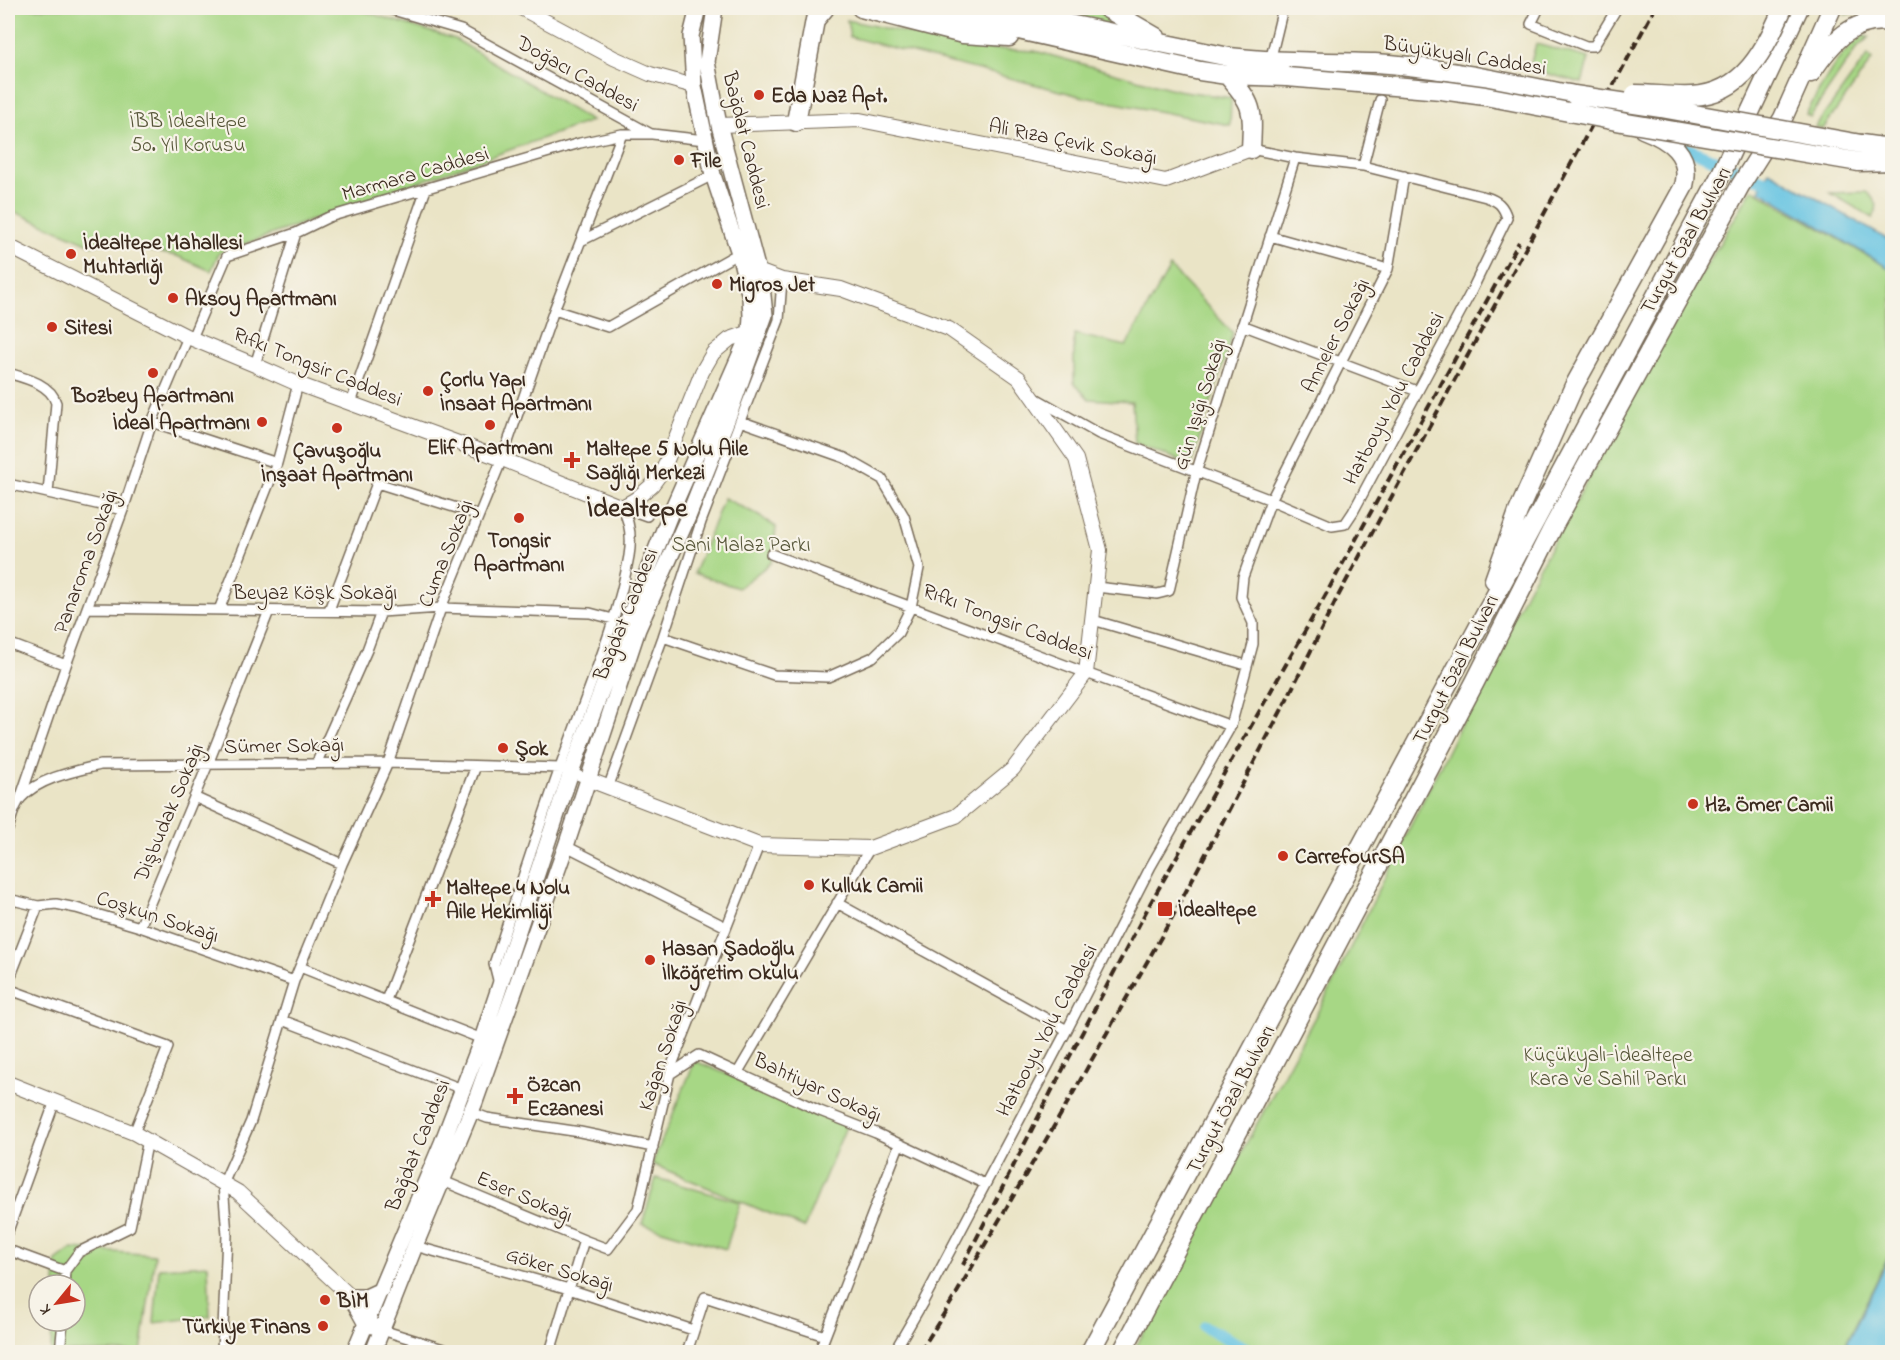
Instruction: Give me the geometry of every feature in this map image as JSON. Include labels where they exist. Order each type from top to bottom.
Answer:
[{"type":"highway","points":[[796,122],[815,20],[825,8]]},
{"type":"highway","points":[[861,8],[963,34],[1003,38],[1038,35]]},
{"type":"highway","name":"Büyükyalı Caddesi","points":[[921,8],[1146,60],[1227,75],[1376,63],[1433,69],[1861,144],[1893,146]]},
{"type":"highway","name":"Büyükyalı Caddesi","points":[[991,8],[1289,69],[1485,96],[1627,123]]},
{"type":"highway","points":[[1106,8],[1167,44]]},
{"type":"highway","points":[[1574,95],[1692,96],[1713,93],[1737,80],[1754,64],[1783,8]]},
{"type":"highway","name":"Turgut Özal Bulvarı","points":[[1090,1353],[1719,178],[1799,8]]},
{"type":"highway","name":"Turgut Özal Bulvarı","points":[[1122,1353],[1475,682],[1553,527],[1740,186],[1783,117],[1832,8]]},
{"type":"highway","points":[[1783,117],[1820,59],[1840,37],[1861,24],[1876,20],[1893,22]]},
{"type":"highway","points":[[1227,75],[1245,96],[1253,116],[1251,149]]},
{"type":"highway","points":[[1627,123],[1860,162],[1893,162]]},
{"type":"highway","points":[[1471,642],[1518,512],[1574,386],[1684,186],[1687,175],[1681,154],[1658,134],[1627,123]]},
{"type":"main road","name":"Bağdat Caddesi","points":[[354,1353],[442,1143],[482,1039],[511,952],[565,770],[671,512],[750,332],[750,297],[739,254],[713,175],[694,86],[692,36],[698,8]]},
{"type":"main road","name":"Bağdat Caddesi","points":[[373,1353],[471,1112],[566,846],[638,629],[730,412],[765,315],[762,286],[719,125],[706,62],[715,8]]},
{"type":"main road","points":[[381,1290],[366,1297],[351,1297],[366,1324],[382,1330]]},
{"type":"street","name":"Doğacı Caddesi","points":[[386,8],[461,30],[652,134]]},
{"type":"street","points":[[521,8],[614,58],[650,74],[694,86]]},
{"type":"street","points":[[1263,62],[1272,53],[1283,8]]},
{"type":"street","points":[[1539,8],[1531,24],[1586,46],[1594,46],[1617,8]]},
{"type":"street","points":[[1363,166],[1380,100]]},
{"type":"street","name":"Ali Rıza Çevik Sokağı","points":[[719,125],[860,120],[1167,181],[1251,149]]},
{"type":"street","name":"Marmara Caddesi","points":[[190,337],[227,256],[296,233],[329,217],[580,143],[622,135],[652,134],[705,140]]},
{"type":"street","name":"Cuma Sokağı","points":[[223,1184],[251,1121],[294,981],[342,864],[388,763],[441,608],[502,459],[554,310],[622,135]]},
{"type":"street","points":[[1251,149],[1295,158],[1363,166],[1404,176]]},
{"type":"street","name":"Gün Işığı Sokağı","points":[[1096,587],[1157,594],[1169,591],[1196,473],[1295,158]]},
{"type":"street","points":[[581,241],[713,175]]},
{"type":"street","name":"Hatboyu Yolu Caddesi","points":[[1271,500],[1332,526],[1345,524],[1470,294],[1507,218],[1504,208],[1498,201],[1404,176]]},
{"type":"street","name":"Anneler Sokağı","points":[[1246,666],[1253,644],[1252,622],[1241,597],[1243,577],[1271,500],[1389,269],[1404,176]]},
{"type":"street","points":[[351,403],[426,189]]},
{"type":"street","points":[[255,365],[296,233]]},
{"type":"street","points":[[1270,236],[1389,269]]},
{"type":"street","name":"Rıfkı Tongsir Caddesi","points":[[8,246],[190,337],[298,384],[502,459],[647,516]]},
{"type":"street","points":[[554,310],[608,327],[739,254]]},
{"type":"street","points":[[587,779],[759,845],[870,848],[956,816],[1013,769],[1086,673],[1100,550],[1076,459],[1019,378],[949,329],[841,289],[782,280],[758,271]]},
{"type":"street","points":[[608,788],[663,638],[698,528],[779,320],[782,280]]},
{"type":"street","points":[[1242,325],[1417,392]]},
{"type":"street","points":[[500,986],[494,964],[565,770],[613,619],[629,555],[630,532],[622,507],[652,485],[663,470],[702,372],[713,353],[730,339],[750,332]]},
{"type":"street","name":"Panaroma Sokağı","points":[[20,799],[152,422],[190,337]]},
{"type":"street","points":[[8,373],[46,388],[55,398],[48,493]]},
{"type":"street","points":[[219,610],[277,463],[298,384]]},
{"type":"street","points":[[1032,396],[1099,434],[1271,500]]},
{"type":"street","points":[[663,638],[774,675],[828,677],[873,657],[898,633],[911,607],[919,568],[904,516],[882,479],[845,458],[740,421]]},
{"type":"street","points":[[152,422],[277,463]]},
{"type":"street","points":[[329,610],[377,483],[479,515]]},
{"type":"street","points":[[8,484],[123,510]]},
{"type":"street","name":"Rıfkı Tongsir Caddesi","points":[[771,554],[1231,726]]},
{"type":"street","name":"Beyaz Köşk Sokağı","points":[[88,608],[381,612],[441,608],[590,613],[613,619]]},
{"type":"street","name":"Dişbudak Sokağı","points":[[140,927],[269,611]]},
{"type":"street","points":[[317,762],[367,650],[381,612]]},
{"type":"street","points":[[1093,620],[1246,666]]},
{"type":"street","points":[[8,643],[66,665]]},
{"type":"street","name":"Hatboyu Yolu Caddesi","points":[[894,1353],[1067,1030],[1151,866],[1231,726],[1246,666]]},
{"type":"street","name":"Sümer Sokağı","points":[[20,799],[41,784],[63,774],[100,765],[388,763],[565,770],[587,779]]},
{"type":"street","points":[[386,1000],[476,766]]},
{"type":"street","points":[[194,797],[342,864]]},
{"type":"street","points":[[8,829],[20,799]]},
{"type":"street","name":"Kağan Sokağı","points":[[584,1240],[608,1249],[638,1209],[670,1074],[759,845]]},
{"type":"street","points":[[566,846],[726,927]]},
{"type":"street","name":"Bahtiyar Sokağı","points":[[870,848],[738,1072],[985,1184]]},
{"type":"street","name":"Coşkun Sokağı","points":[[8,899],[38,906],[56,904],[140,927],[294,981]]},
{"type":"street","points":[[837,903],[1067,1030]]},
{"type":"street","points":[[8,983],[38,906]]},
{"type":"street","points":[[511,952],[526,957]]},
{"type":"street","points":[[300,967],[482,1039]]},
{"type":"street","points":[[8,989],[168,1047],[134,1133]]},
{"type":"street","points":[[282,1020],[462,1089]]},
{"type":"street","points":[[670,1074],[699,1055],[738,1072]]},
{"type":"street","points":[[8,1083],[134,1133],[238,1192],[351,1297]]},
{"type":"street","points":[[8,1231],[55,1101]]},
{"type":"street","points":[[471,1112],[487,1118],[580,1132],[653,1147]]},
{"type":"street","points":[[8,1250],[65,1271],[79,1252],[130,1227],[148,1140]]},
{"type":"street","points":[[819,1353],[899,1145]]},
{"type":"street","name":"Eser Sokağı","points":[[443,1181],[584,1240],[550,1353]]},
{"type":"street","points":[[222,1353],[227,1235],[223,1184]]},
{"type":"street","name":"Göker Sokağı","points":[[415,1246],[569,1289],[693,1330]]},
{"type":"street","points":[[687,1353],[705,1297],[825,1336]]},
{"type":"street","points":[[382,1330],[453,1353]]},
{"type":"street","points":[[60,1353],[62,1333]]},
{"type":"green space","name":"İBB İdealtepe 50. Yıl Korusu","points":[[8,8],[353,8],[455,39],[591,121],[219,253],[211,271],[177,256],[108,243],[92,245],[8,209]]},
{"type":"green space","points":[[1040,8],[1094,8],[1139,34]]},
{"type":"green space","points":[[1848,8],[1892,8],[1892,13],[1869,10],[1845,15]]},
{"type":"green space","points":[[847,20],[977,48],[1035,51],[1177,90],[1231,98],[1230,125],[1084,97],[850,37]]},
{"type":"green space","points":[[1863,36],[1869,37],[1856,49],[1810,117],[1806,114],[1830,71],[1845,52]]},
{"type":"green space","points":[[1536,44],[1589,58],[1582,83],[1529,69]]},
{"type":"green space","points":[[1868,55],[1872,60],[1823,129],[1815,127]]},
{"type":"green space","name":"Küçükyalı-İdealtepe Kara ve Sahil Parkı","points":[[1752,189],[1892,270],[1892,1249],[1842,1352],[1133,1352],[1329,991],[1527,590],[1695,285]]},
{"type":"green space","points":[[1866,192],[1876,204],[1873,218],[1830,193]]},
{"type":"green space","points":[[1170,267],[1233,333],[1191,465],[1135,443],[1132,402],[1089,399],[1074,383],[1074,334],[1126,346]]},
{"type":"green space","name":"Sani Malaz Parkı","points":[[724,498],[776,527],[772,562],[738,588],[694,573]]},
{"type":"green space","points":[[695,1061],[847,1124],[804,1228],[652,1164]]},
{"type":"green space","points":[[656,1178],[740,1202],[726,1249],[642,1224]]},
{"type":"green space","points":[[72,1249],[155,1255],[141,1352],[51,1352],[52,1333],[87,1333],[87,1273],[56,1273],[56,1261]]},
{"type":"green space","points":[[208,1265],[210,1316],[154,1323],[159,1268]]},
{"type":"water","points":[[1769,171],[1892,242],[1892,270],[1759,190]]},
{"type":"water","points":[[1892,1251],[1892,1352],[1843,1352]]},
{"type":"waterway","points":[[1672,142],[1764,181]]},
{"type":"waterway","points":[[1205,1327],[1253,1352]]},
{"type":"railway","points":[[920,1352],[1068,1102],[1174,914],[1281,711],[1336,600],[1655,8]]},
{"type":"railway","points":[[963,1265],[1151,902],[1326,594],[1519,242]]},
{"type":"place","name":"Eda Naz Apt.","points":[[759,95]]},
{"type":"place","name":"File","points":[[679,160]]},
{"type":"place","name":"İdealtepe Mahallesi Muhtarlığı","points":[[71,254]]},
{"type":"place","name":"Migros Jet","points":[[717,284]]},
{"type":"place","name":"Aksoy Apartmanı","points":[[173,298]]},
{"type":"place","name":"Sitesi","points":[[52,327]]},
{"type":"place","name":"Bozbey Apartmanı","points":[[153,373]]},
{"type":"place","name":"Çorlu Yapı İnsaat Apartmanı","points":[[428,391]]},
{"type":"place","name":"İdeal Apartmanı","points":[[262,422]]},
{"type":"place","name":"Elif Apartmanı","points":[[490,425]]},
{"type":"place","name":"Çavuşoğlu İnşaat Apartmanı","points":[[337,428]]},
{"type":"place","name":"Maltepe 5 Nolu Aile Sağlığı Merkezi","points":[[572,460]]},
{"type":"place","name":"Tongsir Apartmanı","points":[[519,518]]},
{"type":"place","name":"Şok","points":[[503,748]]},
{"type":"place","name":"Hz. Ömer Camii","points":[[1693,804]]},
{"type":"place","name":"CarrefourSA","points":[[1283,856]]},
{"type":"place","name":"Kulluk Camii","points":[[809,885]]},
{"type":"place","name":"Maltepe 4 Nolu Aile Hekimliği","points":[[433,899]]},
{"type":"place","name":"İdealtepe","points":[[1165,909]]},
{"type":"place","name":"Hasan Şadoğlu İlköğretim Okulu","points":[[650,960]]},
{"type":"place","name":"Özcan Eczanesi","points":[[515,1096]]},
{"type":"place","name":"BİM","points":[[325,1300]]},
{"type":"place","name":"Türkiye Finans","points":[[323,1326]]},
{"type":"district","name":"İdealtepe","points":[[637,507]]}]
